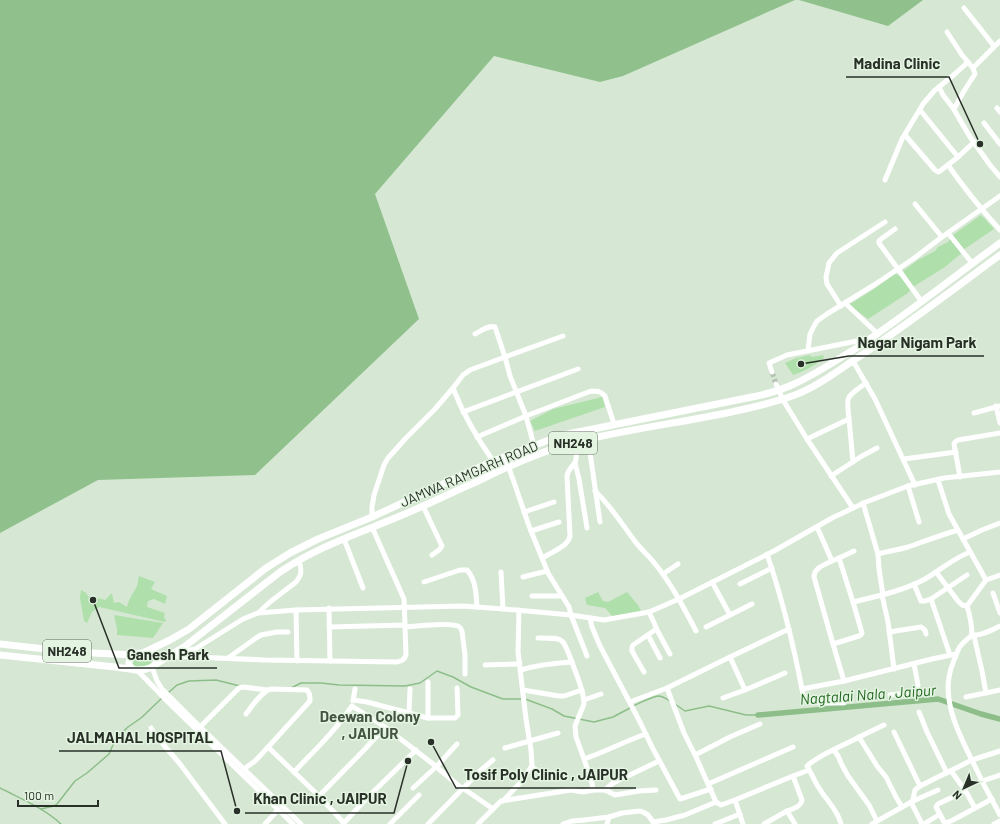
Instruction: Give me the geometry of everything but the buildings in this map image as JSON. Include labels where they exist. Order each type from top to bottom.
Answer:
[{"type":"highway","name":"JAMWA RAMGARH ROAD","points":[[145,652],[189,629],[277,561],[318,539],[372,517],[505,457],[557,437],[614,424],[757,396],[778,387],[794,384],[809,377],[878,334],[1000,243]]},
{"type":"highway","name":"JAMWA RAMGARH ROAD","points":[[154,665],[179,650],[280,572],[317,550],[423,506],[508,467],[539,454],[575,442],[722,415],[783,400],[798,394],[853,361],[1000,256]]},
{"type":"highway","name":"NH248","points":[[0,644],[72,652],[135,655],[145,652]]},
{"type":"highway","points":[[145,652],[152,654],[157,658],[154,665]]},
{"type":"highway","name":"NH248","points":[[0,655],[136,670],[143,670],[154,665]]},
{"type":"highway","points":[[135,655],[131,657],[129,663],[130,666],[136,670]]},
{"type":"street","points":[[964,8],[994,46]]},
{"type":"street","points":[[947,32],[975,74],[954,109]]},
{"type":"street","points":[[972,68],[1000,41]]},
{"type":"street","points":[[885,180],[905,135],[920,110],[935,90],[956,74],[968,62]]},
{"type":"street","points":[[939,87],[974,142],[1000,177]]},
{"type":"street","points":[[920,110],[958,157]]},
{"type":"street","points":[[984,123],[1000,144]]},
{"type":"street","points":[[905,135],[938,172],[958,157],[974,142]]},
{"type":"street","points":[[948,165],[982,210],[1000,230]]},
{"type":"street","points":[[808,350],[810,334],[817,321],[913,259],[1000,196]]},
{"type":"street","points":[[915,204],[942,237]]},
{"type":"street","points":[[878,334],[843,304],[827,284],[826,277],[828,263],[837,253],[885,222]]},
{"type":"street","points":[[895,229],[881,239],[879,243],[922,302]]},
{"type":"street","points":[[948,233],[972,264]]},
{"type":"street","points":[[475,334],[490,327],[495,327],[510,376],[526,416],[534,446]]},
{"type":"street","points":[[372,517],[374,495],[384,464],[464,375],[470,370],[563,336]]},
{"type":"street","points":[[772,372],[769,363],[787,355],[871,338]]},
{"type":"street","points":[[853,361],[875,399],[915,485]]},
{"type":"street","points":[[463,412],[578,369]]},
{"type":"street","points":[[853,462],[847,402],[850,394],[866,383]]},
{"type":"street","points":[[778,387],[783,400],[807,439],[853,508]]},
{"type":"street","points":[[453,388],[463,412],[493,462]]},
{"type":"street","points":[[477,437],[591,391],[602,393],[607,400],[614,424]]},
{"type":"street","points":[[974,413],[998,406],[1000,423]]},
{"type":"street","points":[[807,439],[848,420]]},
{"type":"street","points":[[960,477],[954,444],[955,442],[958,440],[1000,433]]},
{"type":"street","points":[[588,439],[600,522]]},
{"type":"street","points":[[575,442],[575,463],[587,528]]},
{"type":"street","points":[[831,476],[877,448]]},
{"type":"street","points":[[904,459],[956,452]]},
{"type":"street","points":[[505,457],[547,571],[569,606],[587,656]]},
{"type":"street","points":[[542,558],[563,546],[569,539],[567,472],[575,463]]},
{"type":"street","points":[[179,650],[185,651],[195,649],[241,620],[258,613],[330,608],[463,606],[571,615],[604,620],[649,612],[679,599],[863,503],[908,486],[938,480],[1000,472]]},
{"type":"street","points":[[938,480],[949,514],[986,580]]},
{"type":"street","points":[[908,486],[919,522]]},
{"type":"street","points":[[595,491],[608,504],[638,545],[663,574],[679,599],[696,631]]},
{"type":"street","points":[[524,512],[554,502]]},
{"type":"street","points":[[863,503],[878,554],[894,669]]},
{"type":"street","points":[[423,506],[442,546],[432,555]]},
{"type":"street","points":[[531,531],[559,522]]},
{"type":"street","points":[[963,539],[1000,523]]},
{"type":"street","points":[[169,656],[265,660],[402,661],[405,659],[406,655],[404,599],[372,527]]},
{"type":"street","points":[[816,527],[832,561]]},
{"type":"street","points":[[878,554],[906,547],[958,530]]},
{"type":"street","points":[[344,539],[363,588]]},
{"type":"street","points":[[844,681],[814,574],[817,569],[854,550]]},
{"type":"street","points":[[853,602],[898,591],[914,584],[970,552]]},
{"type":"street","points":[[767,554],[781,598],[795,651],[804,699],[808,702],[844,703]]},
{"type":"street","points":[[833,644],[859,636],[862,632],[839,558]]},
{"type":"street","points":[[258,613],[300,577],[302,573],[300,560]]},
{"type":"street","points":[[663,574],[678,564]]},
{"type":"street","points":[[740,584],[772,568]]},
{"type":"street","points":[[424,582],[460,570],[467,570],[474,586],[477,607]]},
{"type":"street","points":[[523,577],[547,571]]},
{"type":"street","points":[[501,572],[503,609]]},
{"type":"street","points":[[936,572],[960,604],[967,606]]},
{"type":"street","points":[[914,584],[921,601],[925,601],[931,599],[967,575]]},
{"type":"street","points":[[967,606],[986,580],[1000,575]]},
{"type":"street","points":[[712,582],[730,615]]},
{"type":"street","points":[[993,593],[1000,613]]},
{"type":"street","points":[[532,596],[562,596]]},
{"type":"street","points":[[931,599],[950,655]]},
{"type":"street","points":[[706,627],[752,604]]},
{"type":"street","points":[[967,606],[971,617],[973,635],[986,693]]},
{"type":"street","points":[[330,608],[330,661]]},
{"type":"street","points":[[296,610],[297,660]]},
{"type":"street","points":[[478,824],[520,783],[532,766],[518,652],[519,610]]},
{"type":"street","points":[[649,612],[670,654]]},
{"type":"street","points":[[590,618],[600,646],[680,799],[709,787],[792,747]]},
{"type":"street","points":[[329,627],[446,624],[457,626],[462,631],[465,655],[465,674]]},
{"type":"street","points":[[1000,626],[973,635],[959,648],[949,677],[949,694],[955,722],[982,781],[1000,815]]},
{"type":"street","points":[[889,632],[921,627],[925,630],[926,634]]},
{"type":"street","points":[[644,672],[632,651],[632,647],[633,644],[654,631],[656,628]]},
{"type":"street","points":[[631,705],[789,629]]},
{"type":"street","points":[[228,658],[261,635],[277,632],[288,632]]},
{"type":"street","points":[[648,635],[660,658]]},
{"type":"street","points":[[538,638],[556,638],[563,641],[572,662],[584,700],[584,704],[575,726],[576,738],[592,783],[593,790]]},
{"type":"street","points":[[802,689],[844,681],[956,654]]},
{"type":"street","points":[[730,657],[745,690]]},
{"type":"street","points":[[485,665],[531,667],[544,664],[572,662]]},
{"type":"street","points":[[890,695],[914,692],[917,690],[918,685],[914,664]]},
{"type":"street","points":[[154,665],[154,675],[170,701],[293,824]]},
{"type":"street","points":[[136,670],[155,689],[200,726],[302,824]]},
{"type":"street","points":[[723,698],[785,673]]},
{"type":"street","points":[[428,682],[428,718]]},
{"type":"street","points":[[200,726],[240,688],[307,690],[309,692],[310,701],[255,761],[244,769]]},
{"type":"street","points":[[353,700],[428,718],[449,718],[457,717],[457,688]]},
{"type":"street","points":[[667,688],[678,719],[709,787],[716,802],[721,805],[809,770]]},
{"type":"street","points":[[294,772],[323,742],[345,716],[352,706],[355,689]]},
{"type":"street","points":[[409,713],[410,689]]},
{"type":"street","points":[[246,714],[267,690]]},
{"type":"street","points":[[523,691],[564,696],[582,690]]},
{"type":"street","points":[[966,697],[1000,690]]},
{"type":"street","points":[[584,700],[601,694]]},
{"type":"street","points":[[352,706],[385,727],[437,766],[459,786],[493,809]]},
{"type":"street","points":[[919,712],[927,732],[949,772],[965,790],[975,808]]},
{"type":"street","points":[[695,755],[732,736],[760,724]]},
{"type":"street","points":[[841,824],[807,766],[811,762],[884,725]]},
{"type":"street","points":[[319,796],[385,727]]},
{"type":"street","points":[[151,728],[225,824]]},
{"type":"street","points":[[894,732],[920,786]]},
{"type":"street","points":[[505,748],[558,733]]},
{"type":"street","points":[[584,760],[646,734]]},
{"type":"street","points":[[859,737],[877,766],[886,777],[902,807]]},
{"type":"street","points":[[413,788],[437,766],[457,744]]},
{"type":"street","points":[[268,747],[319,796],[343,824],[416,750]]},
{"type":"street","points":[[834,750],[848,776],[869,806],[877,821]]},
{"type":"street","points":[[940,814],[923,824],[912,804],[915,790],[920,786],[972,760],[1000,751]]},
{"type":"street","points":[[428,824],[480,771],[493,760]]},
{"type":"street","points":[[605,790],[613,783],[659,761]]},
{"type":"street","points":[[531,767],[543,773],[553,773]]},
{"type":"street","points":[[982,781],[1000,775]]},
{"type":"street","points":[[764,824],[787,811],[796,808],[802,803],[793,776]]},
{"type":"street","points":[[503,801],[572,790],[584,792],[605,790],[615,795],[656,790]]},
{"type":"street","points":[[872,824],[912,801],[938,790]]},
{"type":"street","points":[[965,790],[936,806],[944,822],[954,822],[992,799]]},
{"type":"street","points":[[390,824],[419,795]]},
{"type":"street","points":[[735,800],[743,824]]},
{"type":"street","points":[[563,824],[572,821],[585,822],[622,813],[640,811],[648,814],[653,822],[685,815],[716,802]]},
{"type":"street","points":[[265,824],[278,810]]},
{"type":"street","points":[[787,811],[795,824]]},
{"type":"street","points":[[715,824],[740,814]]},
{"type":"street","points":[[607,824],[609,817]]},
{"type":"street","points":[[994,824],[1000,821]]},
{"type":"green space","points":[[0,0],[795,0],[623,76],[600,82],[494,56],[375,194],[419,319],[255,475],[98,480],[0,533]]},
{"type":"green space","points":[[799,0],[923,0],[888,26]]},
{"type":"green space","points":[[981,215],[994,229],[963,250],[963,252],[945,267],[913,287],[903,271],[918,260],[935,251],[938,247],[948,242],[953,235]]},
{"type":"green space","points":[[895,274],[900,276],[911,289],[908,293],[868,319],[850,306],[849,304]]},
{"type":"green space","points":[[810,355],[812,357],[823,355],[824,358],[802,372],[793,375],[785,363],[796,358]]},
{"type":"green space","points":[[602,397],[605,407],[535,431],[530,421],[553,409]]},
{"type":"green space","points":[[139,576],[155,582],[151,589],[167,596],[165,604],[154,599],[148,601],[147,607],[165,613],[165,622],[99,607],[92,612],[87,623],[84,621],[80,598],[81,590],[93,599],[95,597],[105,600],[112,593],[114,603],[119,602],[127,607],[137,586]]},
{"type":"green space","points":[[598,592],[603,601],[608,602],[627,592],[638,605],[642,613],[613,617],[605,608],[587,605],[585,598]]},
{"type":"green space","points":[[114,615],[163,623],[153,638],[117,635]]},
{"type":"green space","points":[[145,654],[156,661],[143,669],[130,665],[134,656]]},
{"type":"waterway","points":[[291,688],[301,683],[405,686],[420,683],[437,671],[453,677],[471,687],[503,699],[521,699]]},
{"type":"waterway","points":[[168,693],[177,685],[189,681],[216,680],[240,686]]},
{"type":"waterway","points":[[633,706],[658,696],[670,701]]},
{"type":"waterway","points":[[41,809],[57,804],[75,781],[109,754],[116,738],[141,718],[162,698]]},
{"type":"waterway","points":[[525,699],[552,709],[564,716],[594,722],[613,717],[630,708]]},
{"type":"waterway","name":"Nagtalai Nala , Jaipur","points":[[758,715],[938,699],[1000,719]]},
{"type":"waterway","points":[[675,704],[685,711],[709,706],[746,715],[758,715]]},
{"type":"waterway","points":[[0,788],[40,808],[61,824]]},
{"type":"tunnel","points":[[772,372],[776,384]]},
{"type":"place","name":"Madina Clinic","points":[[980,144]]},
{"type":"place","name":"Nagar Nigam Park","points":[[801,364]]},
{"type":"place","name":"Ganesh Park","points":[[93,600]]},
{"type":"place","name":"Tosif Poly Clinic , JAIPUR","points":[[431,742]]},
{"type":"place","name":"Khan Clinic , JAIPUR","points":[[408,761]]},
{"type":"place","name":"JALMAHAL HOSPITAL","points":[[237,811]]},
{"type":"district","name":"Deewan Colony , JAIPUR","points":[[370,726]]}]
